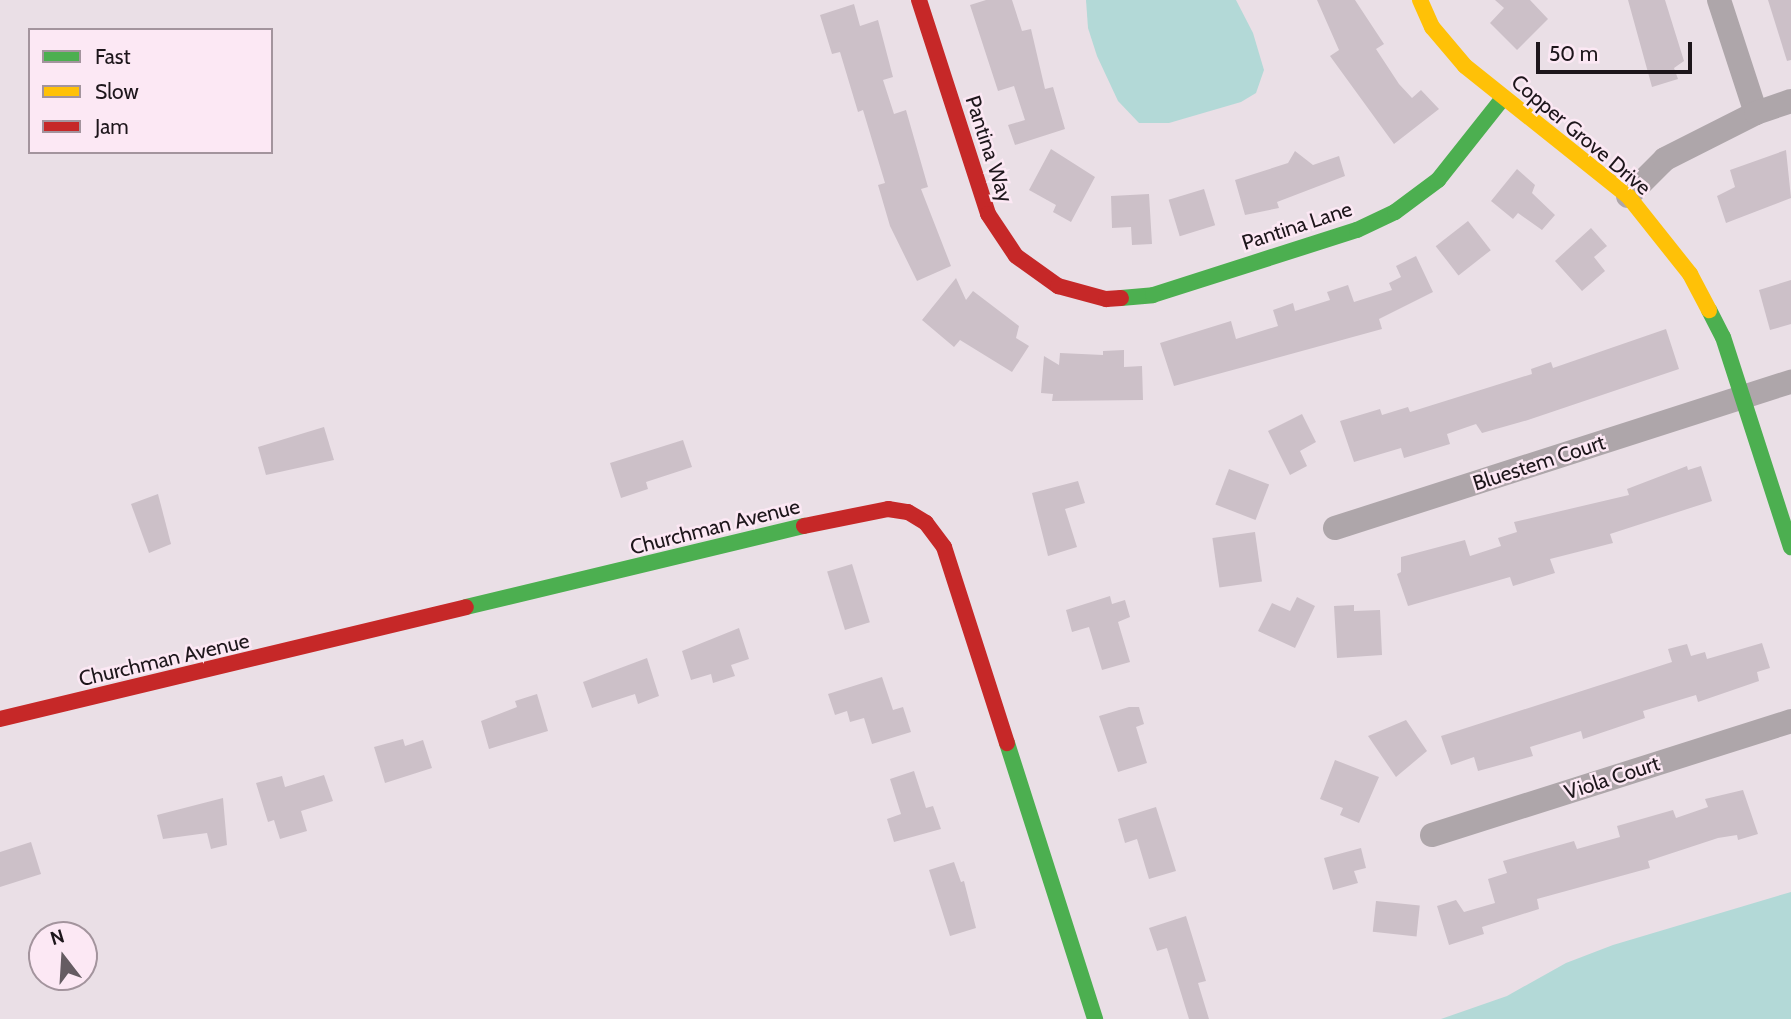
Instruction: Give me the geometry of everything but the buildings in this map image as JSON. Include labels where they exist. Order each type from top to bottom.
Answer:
[{"type":"street","name":"Pantina Way","points":[[919,0],[988,214],[1016,256],[1058,286]]},
{"type":"street","name":"Copper Grove Drive","points":[[1420,0],[1432,27],[1465,66],[1628,196],[1690,274],[1723,337],[1791,547]]},
{"type":"street","points":[[1719,0],[1756,113]]},
{"type":"street","name":"Pantina Lane","points":[[1058,286],[1106,299],[1153,295],[1357,230],[1395,212],[1438,180],[1503,98]]},
{"type":"street","points":[[1628,196],[1665,159],[1756,113],[1791,101]]},
{"type":"street","name":"Bluestem Court","points":[[1335,528],[1791,382]]},
{"type":"street","name":"Churchman Avenue","points":[[0,719],[831,520],[888,509],[908,512],[926,523],[944,547],[1096,1019]]},
{"type":"street","name":"Viola Court","points":[[1432,835],[1791,721]]},
{"type":"shaded area","points":[[1086,0],[1236,0],[1253,33],[1264,70],[1256,93],[1241,102],[1169,123],[1139,123],[1118,101],[1097,56],[1088,28]]},
{"type":"shaded area","points":[[1791,892],[1791,1019],[1441,1019],[1507,996],[1566,963],[1613,945]]},
{"type":"traffic: fast","points":[[1121,298],[1153,295],[1357,230],[1395,212],[1438,180],[1503,98]]},
{"type":"traffic: fast","points":[[1709,310],[1723,337],[1791,547]]},
{"type":"traffic: fast","points":[[466,607],[804,526]]},
{"type":"traffic: fast","points":[[1007,743],[1095,1019]]},
{"type":"traffic: slow","points":[[1420,0],[1432,27],[1465,66],[1628,196],[1690,274],[1709,310]]},
{"type":"traffic: jam","points":[[919,0],[988,214],[1016,256],[1058,286],[1106,299],[1121,298]]},
{"type":"traffic: jam","points":[[804,526],[888,509],[908,512],[926,523],[944,547],[1007,743]]},
{"type":"traffic: jam","points":[[0,719],[466,607]]}]
